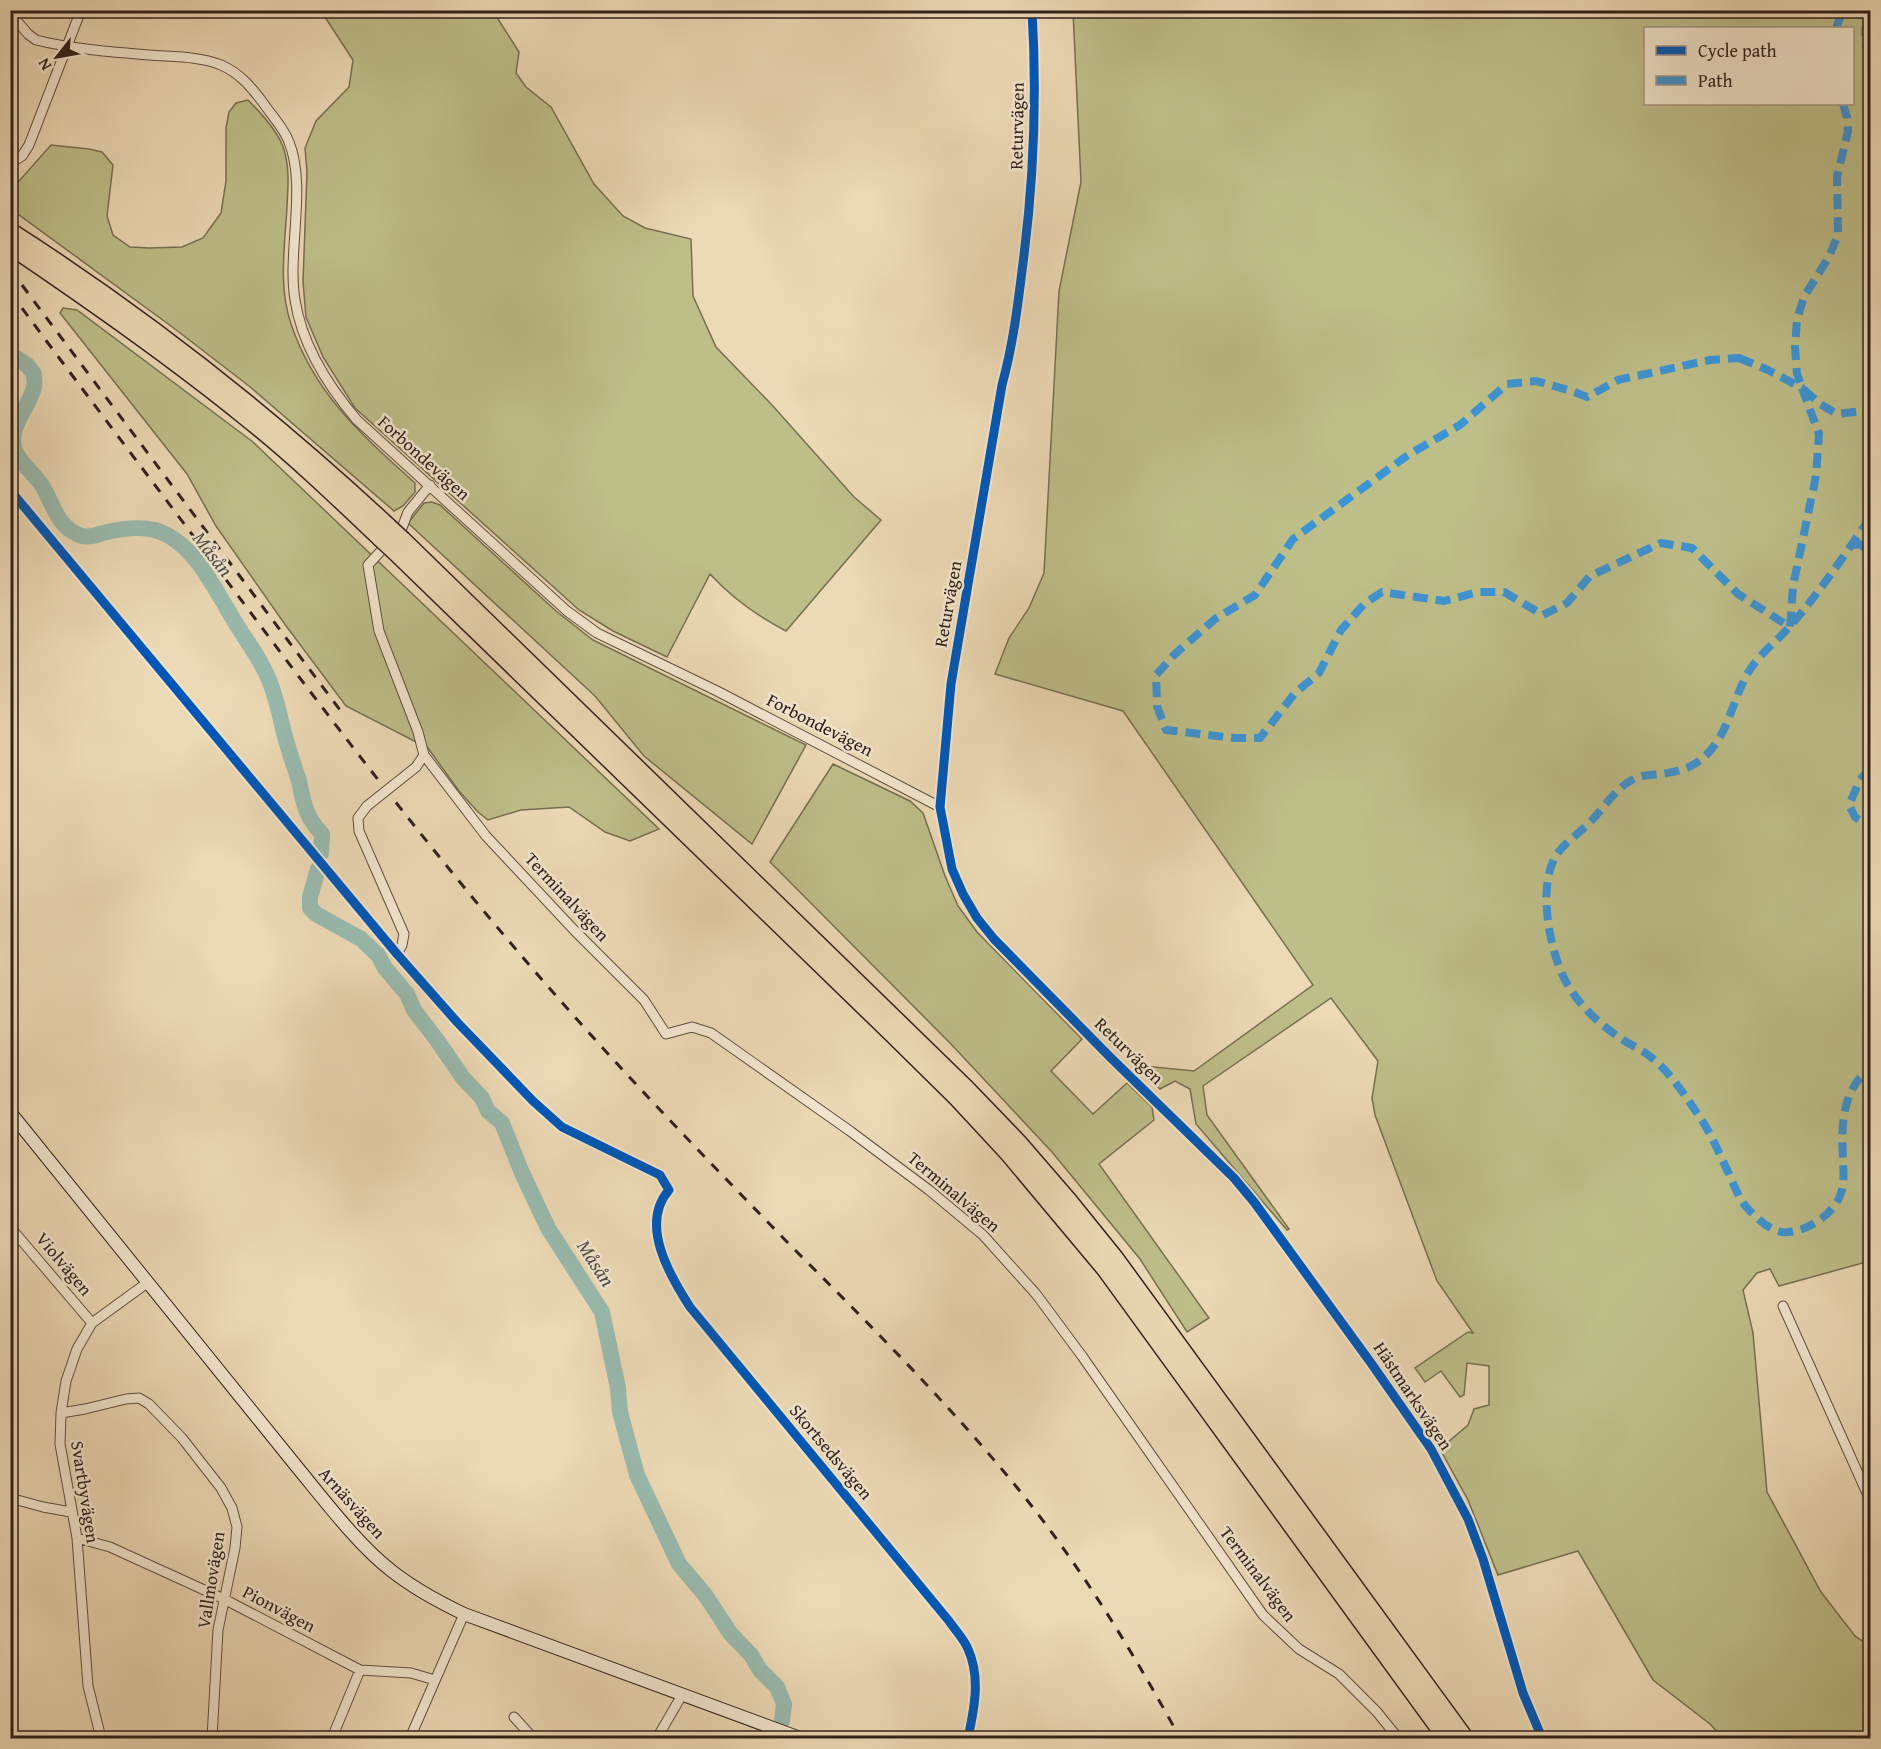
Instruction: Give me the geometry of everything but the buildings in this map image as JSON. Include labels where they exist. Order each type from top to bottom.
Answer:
[{"type":"highway","points":[[10,231],[114,300],[193,358],[304,449],[384,532],[901,1023],[1018,1143],[1069,1201],[1114,1258],[1464,1738]]},
{"type":"highway","points":[[10,246],[106,311],[245,416],[332,493],[384,532]]},
{"type":"highway","points":[[398,545],[957,1098],[1008,1153],[1105,1269],[1446,1738]]},
{"type":"street","points":[[10,163],[22,156],[29,145],[81,10]]},
{"type":"street","name":"Returvägen","points":[[1032,10],[1034,125],[1031,198],[1010,357],[1002,385],[951,684],[940,807],[952,869],[977,918],[994,939],[1110,1057],[1176,1119]]},
{"type":"street","name":"Forbondevägen","points":[[10,13],[36,40],[112,52],[200,59],[220,64],[235,72],[284,131],[292,152],[296,199],[292,284],[298,314],[309,347],[331,386],[357,420],[567,610],[597,633],[717,691],[940,807]]},
{"type":"street","points":[[10,490],[397,954],[404,934],[359,831],[358,818],[366,806],[416,767],[424,755],[418,732],[380,632],[369,565],[402,528],[408,512],[430,485]]},
{"type":"street","name":"Terminalvägen","points":[[424,755],[486,836],[574,930],[644,1000],[666,1034],[692,1027],[711,1033],[850,1131],[929,1190],[983,1235],[1036,1294],[1082,1356],[1263,1615],[1299,1649],[1339,1674],[1377,1712],[1398,1738]]},
{"type":"street","name":"Skortsedsvägen","points":[[397,954],[465,1030],[533,1101],[562,1127],[660,1175],[669,1190],[662,1198],[658,1209],[658,1234],[664,1263],[674,1283],[690,1307],[950,1621],[968,1649],[975,1678],[975,1706],[968,1738]]},
{"type":"street","name":"Arnäsvägen","points":[[10,1112],[297,1467],[391,1571],[420,1592],[464,1614],[800,1738]]},
{"type":"street","name":"Hästmarksvägen","points":[[1176,1119],[1234,1178],[1254,1202],[1434,1454],[1468,1519],[1483,1559],[1523,1693],[1542,1738]]},
{"type":"street","name":"Violvägen","points":[[10,1227],[92,1323]]},
{"type":"street","name":"Svartbyvägen","points":[[101,1738],[88,1686],[77,1538],[60,1444],[61,1413],[66,1381],[77,1349],[92,1323],[147,1283]]},
{"type":"street","points":[[1783,1306],[1870,1500]]},
{"type":"street","name":"Vallmovägen","points":[[61,1413],[139,1398],[149,1404],[182,1438],[222,1488],[232,1508],[237,1527],[235,1548],[218,1630],[212,1738]]},
{"type":"street","points":[[10,1498],[71,1512]]},
{"type":"street","name":"Pionvägen","points":[[77,1538],[110,1547],[224,1599],[360,1670],[411,1673],[435,1680]]},
{"type":"street","points":[[410,1738],[464,1614]]},
{"type":"street","points":[[332,1738],[360,1670]]},
{"type":"street","points":[[657,1738],[682,1695]]},
{"type":"street","points":[[514,1717],[533,1738]]},
{"type":"green space","points":[[321,11],[493,11],[519,52],[516,73],[526,87],[551,107],[594,184],[623,216],[645,228],[691,239],[693,296],[716,347],[772,405],[854,497],[881,520],[786,631],[745,606],[710,574],[667,657],[613,631],[579,610],[355,408],[323,357],[306,317],[303,282],[307,172],[305,148],[316,121],[349,87],[353,60]]},
{"type":"green space","points":[[1073,11],[1870,11],[1870,1261],[1779,1286],[1770,1269],[1757,1273],[1743,1290],[1753,1333],[1767,1492],[1821,1592],[1855,1636],[1870,1646],[1870,1738],[1723,1738],[1710,1724],[1653,1680],[1578,1551],[1498,1575],[1468,1500],[1440,1449],[1468,1425],[1474,1409],[1489,1405],[1489,1366],[1467,1363],[1464,1395],[1460,1397],[1441,1371],[1425,1382],[1415,1368],[1468,1332],[1473,1333],[1437,1281],[1375,1115],[1372,1098],[1378,1061],[1331,998],[1203,1086],[1207,1115],[1289,1229],[1287,1230],[1196,1124],[1190,1089],[1175,1081],[1160,1089],[1140,1069],[1144,1066],[1194,1071],[1313,985],[1123,711],[995,674],[1009,638],[1029,608],[1044,573],[1059,291],[1081,182]]},
{"type":"green space","points":[[248,100],[277,134],[287,162],[283,280],[291,324],[313,372],[327,393],[359,430],[415,483],[415,492],[403,506],[394,511],[249,386],[11,209],[11,190],[51,145],[89,149],[102,152],[113,165],[107,216],[113,235],[130,247],[149,248],[182,247],[203,238],[221,213],[226,181],[226,128],[229,112],[236,103]]},
{"type":"green space","points":[[63,308],[77,310],[253,442],[659,829],[630,841],[605,832],[569,807],[521,810],[488,820],[459,791],[428,748],[346,706],[216,526],[187,474],[60,313]]},
{"type":"green space","points":[[432,502],[440,505],[556,611],[593,640],[806,745],[752,844],[644,756],[595,696],[408,523],[424,503]]},
{"type":"green space","points":[[833,764],[910,801],[923,813],[958,906],[977,932],[1082,1039],[1051,1071],[1093,1114],[1127,1083],[1152,1107],[1154,1120],[1099,1164],[1209,1318],[1187,1332],[1140,1259],[1052,1152],[950,1043],[770,862]]},
{"type":"waterway","name":"Måsån","points":[[10,354],[27,365],[34,374],[32,395],[14,431],[14,447],[22,462],[43,487],[60,520],[70,530],[87,537],[131,528],[143,528],[165,534],[186,549],[212,582],[268,677],[306,809],[322,834],[321,853]]},
{"type":"waterway","name":"Måsån","points":[[318,869],[310,897],[310,908],[316,914],[361,939],[378,955],[463,1078],[482,1098],[488,1111],[502,1123],[548,1228],[602,1312],[618,1388],[620,1412],[637,1475],[679,1564],[706,1596],[730,1633],[777,1687],[784,1704],[782,1721]]},
{"type":"railway","points":[[10,269],[340,710]]},
{"type":"railway","points":[[10,292],[308,689],[394,801],[483,910],[574,1016],[682,1134],[875,1330],[1005,1473],[1054,1536],[1099,1601],[1180,1738]]},
{"type":"marked path","points":[[1836,27],[1843,10]]},
{"type":"marked path","points":[[1870,23],[1865,29],[1870,67]]},
{"type":"marked path","points":[[1843,105],[1848,131],[1837,177],[1838,234],[1830,255],[1804,297],[1797,319],[1795,347],[1797,374],[1802,388],[1820,404],[1837,414],[1870,410]]},
{"type":"marked path","points":[[1739,358],[1802,388],[1819,434],[1816,476],[1793,586],[1790,627],[1738,594],[1692,548],[1661,543],[1590,576],[1567,603],[1543,615],[1504,592],[1478,592],[1444,601],[1382,592],[1364,604],[1341,630],[1319,673],[1295,693],[1260,738],[1235,738],[1166,730],[1157,706],[1156,675],[1175,654],[1215,619],[1255,595],[1293,539],[1408,455],[1460,425],[1507,384],[1536,381],[1587,397],[1618,380],[1710,360],[1739,358]]},
{"type":"marked path","points":[[1870,518],[1812,599],[1751,668],[1740,688],[1728,721],[1710,751],[1687,768],[1639,777],[1618,790],[1590,823],[1565,844],[1557,854],[1551,867],[1546,898],[1554,950],[1564,978],[1575,996],[1605,1027],[1645,1053],[1669,1074],[1706,1127],[1742,1202],[1772,1229],[1782,1232],[1800,1230],[1826,1215],[1838,1201],[1843,1180],[1842,1133],[1845,1109],[1854,1087],[1870,1068]]},
{"type":"marked path","points":[[1852,545],[1859,544],[1870,551]]},
{"type":"marked path","points":[[1870,768],[1860,780],[1849,805],[1855,817],[1870,827]]},
{"type":"cycle path","points":[[1032,10],[1034,137],[1023,263],[1012,340],[1002,385],[951,684],[940,807],[952,869],[977,918],[994,939],[1234,1178],[1254,1202],[1431,1449],[1468,1519],[1483,1559],[1523,1693],[1542,1738]]},
{"type":"cycle path","points":[[10,490],[397,954],[457,1022],[533,1101],[562,1127],[660,1175],[669,1190],[660,1204],[657,1234],[667,1265],[690,1307],[949,1621],[966,1645],[972,1660],[975,1683],[968,1738]]}]
